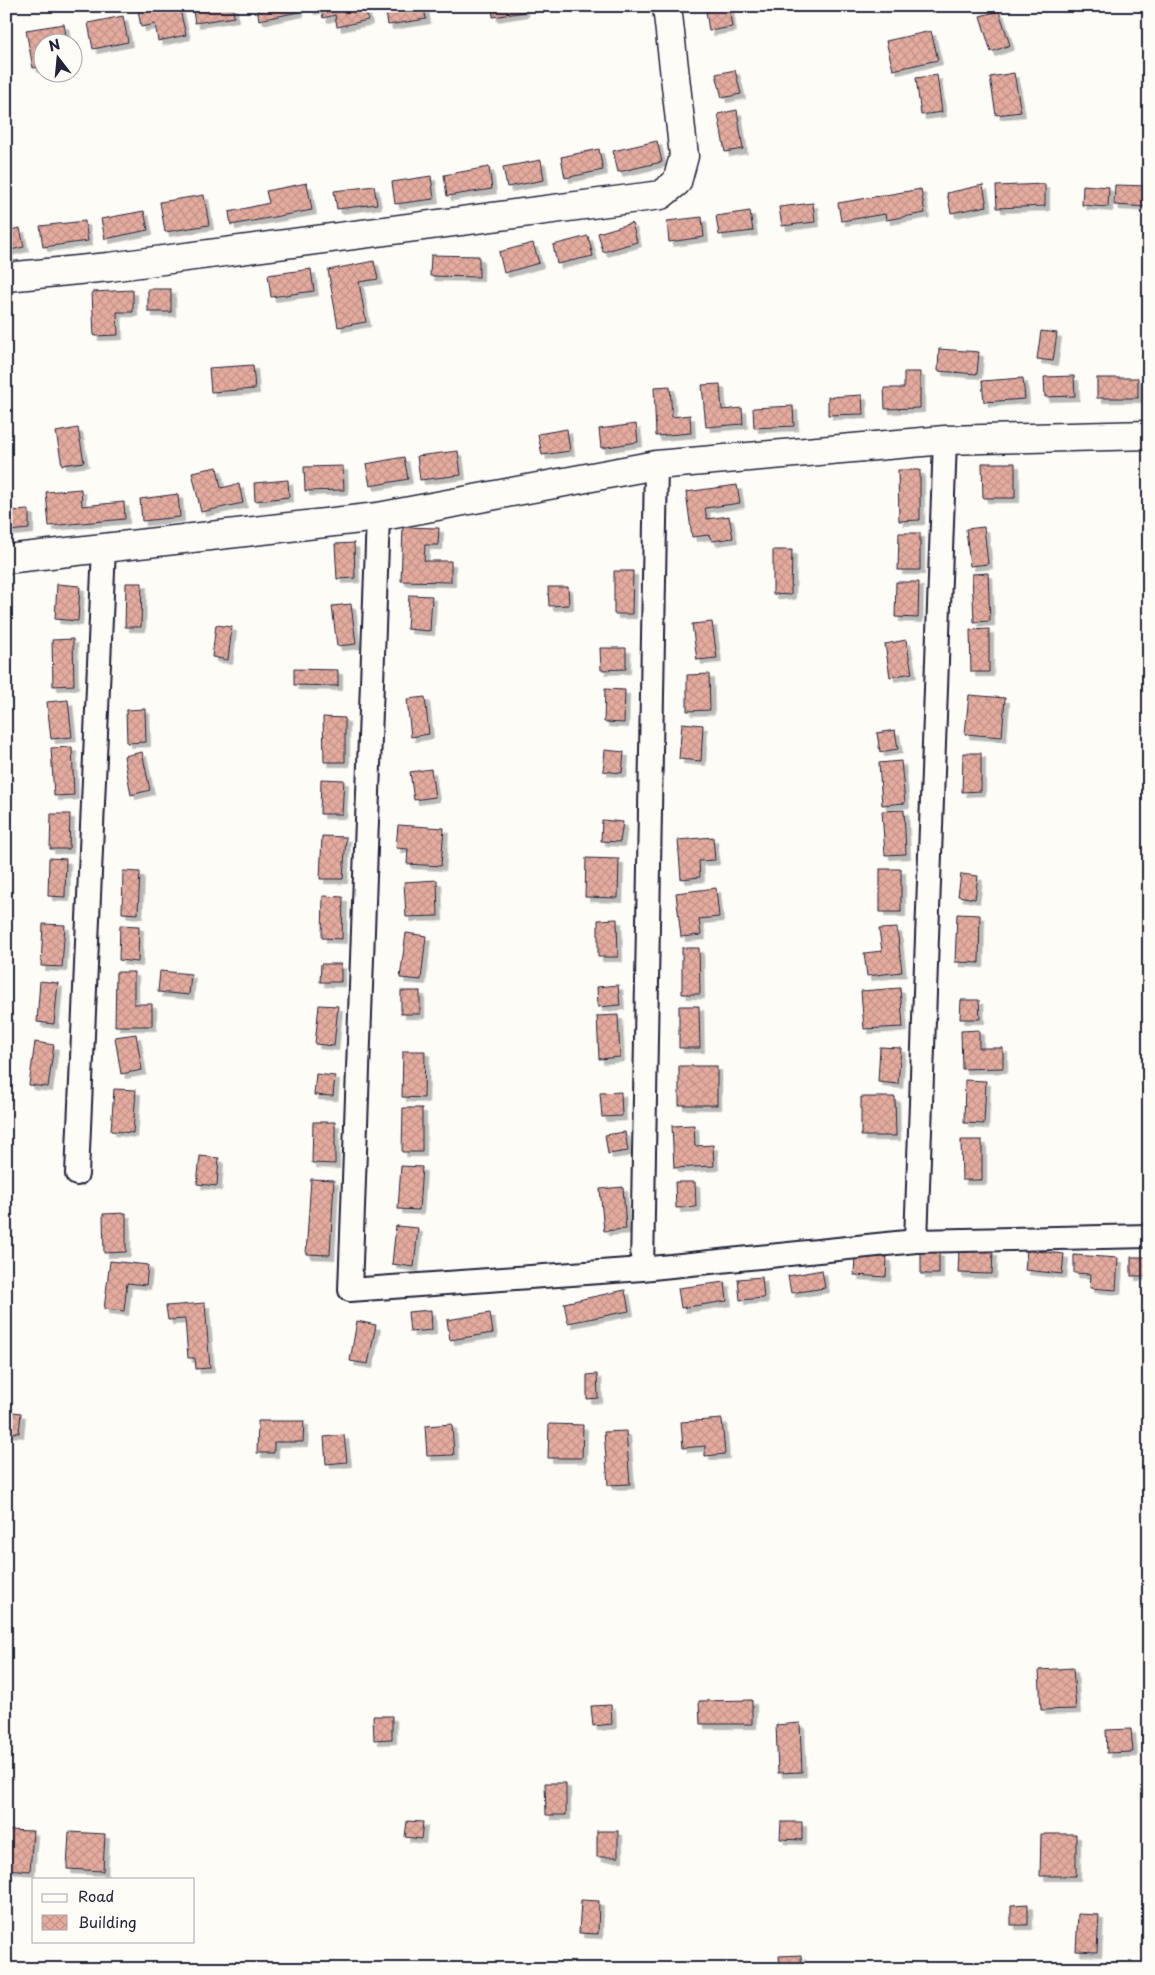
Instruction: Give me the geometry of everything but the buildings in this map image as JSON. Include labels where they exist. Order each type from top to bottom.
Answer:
[{"type":"street","points":[[6,278],[109,267],[660,195],[677,182],[684,156],[667,6]]},
{"type":"street","points":[[6,559],[378,518],[656,465],[945,440],[1149,435]]},
{"type":"lane","points":[[916,1241],[945,440]]},
{"type":"lane","points":[[642,1269],[656,465]]},
{"type":"lane","points":[[378,518],[350,1290],[642,1269],[916,1241],[1149,1236]]},
{"type":"lane","points":[[77,1174],[104,548]]}]
